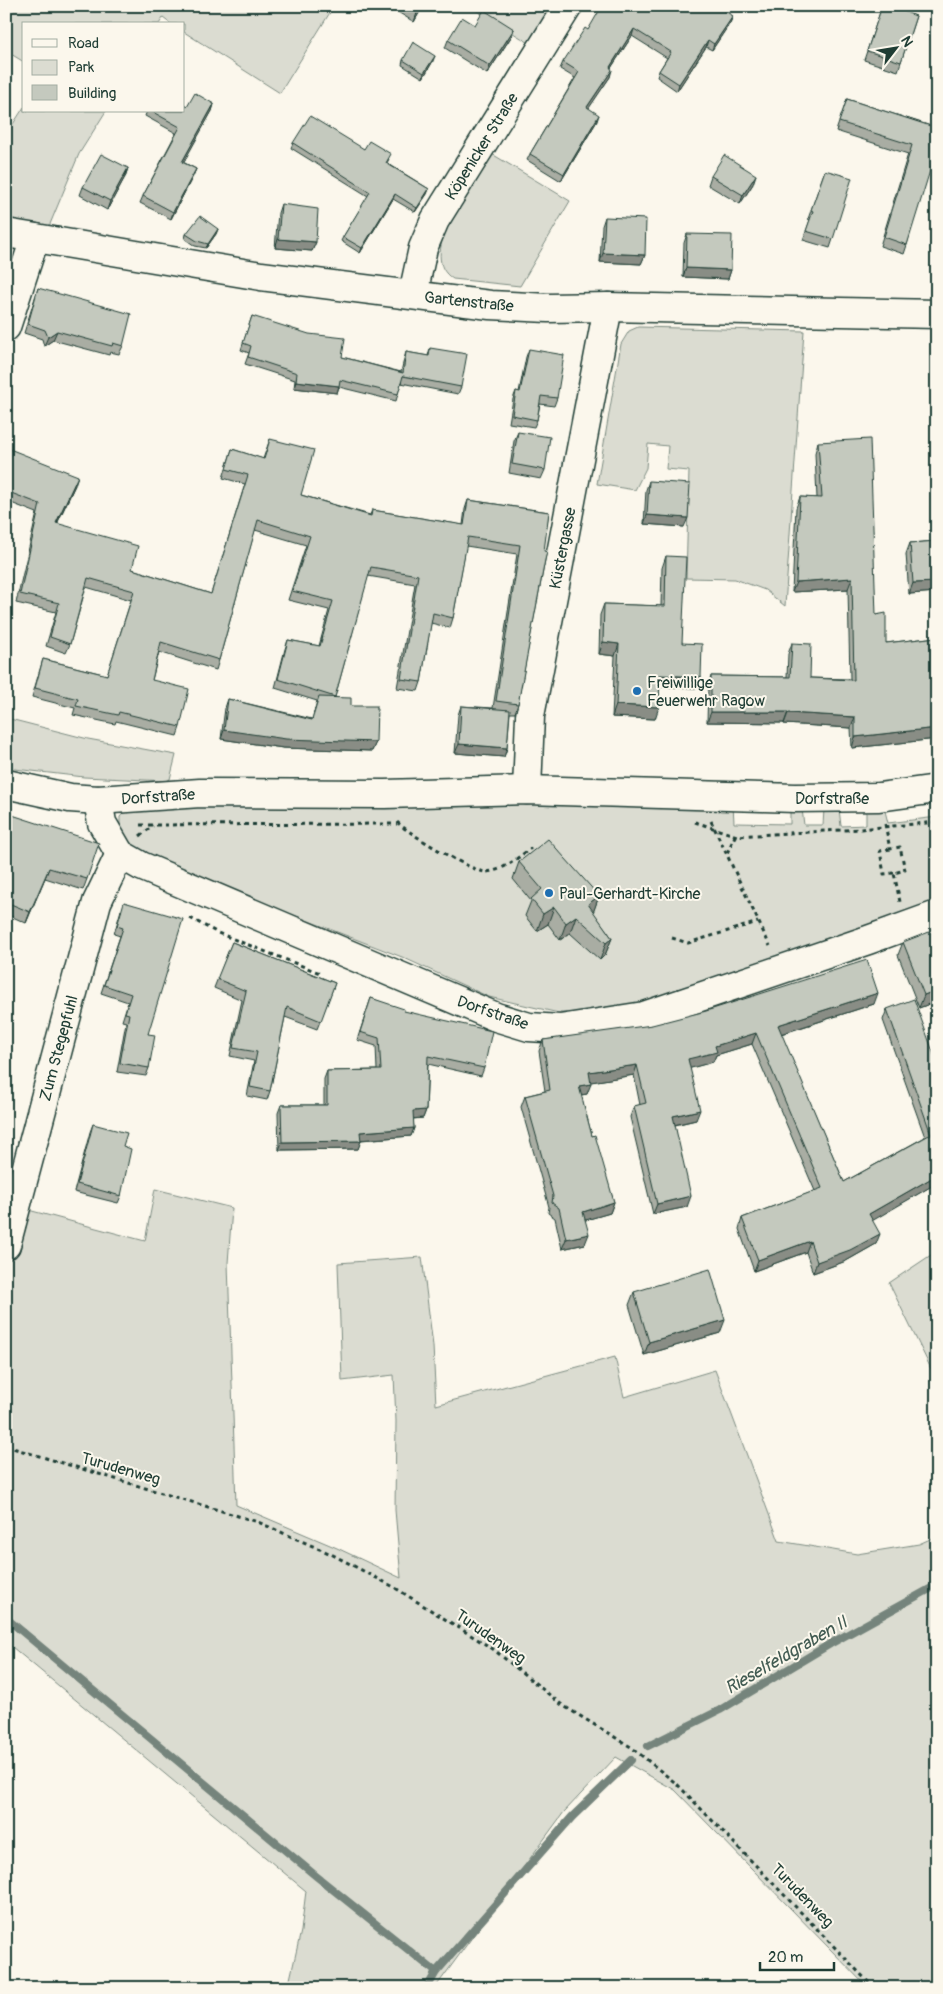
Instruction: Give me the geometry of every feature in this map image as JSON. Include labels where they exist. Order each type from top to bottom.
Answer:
[{"type":"street","name":"Köpenicker Straße","points":[[413,294],[423,248],[435,220],[568,6]]},
{"type":"street","name":"Gartenstraße","points":[[6,233],[260,276],[490,305],[548,308],[608,307],[937,314]]},
{"type":"street","points":[[6,328],[35,238]]},
{"type":"street","name":"Küstergasse","points":[[527,790],[530,716],[608,307]]},
{"type":"street","name":"Dorfstraße","points":[[6,784],[70,798],[100,811],[200,793],[385,794],[527,790],[795,798],[879,797],[937,789]]},
{"type":"street","name":"Dorfstraße","points":[[100,811],[120,854],[141,866],[496,1017],[529,1027],[560,1029],[644,1016],[937,915]]},
{"type":"street","name":"Zum Stegepfuhl","points":[[6,1245],[97,902],[120,854]]},
{"type":"path","points":[[385,794],[398,824]]},
{"type":"path","points":[[699,794],[781,970]]},
{"type":"path","points":[[879,797],[890,849]]},
{"type":"path","points":[[100,811],[118,826],[398,824],[471,869],[485,873],[503,869],[531,848]]},
{"type":"path","points":[[727,854],[735,836]]},
{"type":"path","points":[[900,847],[905,870],[894,873],[884,874],[880,851],[900,847]]},
{"type":"path","points":[[894,873],[906,927]]},
{"type":"path","points":[[186,915],[218,933],[323,974]]},
{"type":"path","points":[[672,938],[688,944],[758,922]]},
{"type":"path","name":"Turudenweg","points":[[6,1446],[258,1522],[331,1554],[392,1586],[493,1649],[562,1705],[630,1747],[678,1785],[874,1988]]},
{"type":"green space","points":[[6,6],[334,6],[280,93],[185,33],[185,22],[168,22],[163,18],[160,22],[22,22],[22,61],[6,51]]},
{"type":"green space","points":[[469,6],[555,6],[531,44]]},
{"type":"green space","points":[[22,110],[22,112],[105,112],[79,154],[48,229],[6,222],[6,135]]},
{"type":"green space","points":[[492,154],[570,201],[520,286],[453,279],[447,274],[441,262],[442,241],[446,227]]},
{"type":"green space","points":[[638,327],[804,331],[785,606],[765,590],[735,579],[686,578],[689,471],[666,469],[668,446],[648,444],[646,468],[635,490],[597,484],[621,344],[629,331]]},
{"type":"green space","points":[[6,718],[88,739],[176,755],[170,779],[167,781],[84,777],[6,768]]},
{"type":"green space","points":[[198,802],[733,804],[734,823],[790,824],[790,808],[802,809],[804,825],[823,825],[824,809],[839,809],[841,826],[866,825],[866,807],[884,807],[888,823],[937,817],[937,905],[641,1002],[604,1012],[559,1013],[489,997],[402,957],[135,854],[120,839],[120,817],[125,811]]},
{"type":"green space","points":[[155,1189],[232,1208],[228,1263],[236,1505],[337,1548],[401,1578],[395,1510],[396,1421],[394,1375],[342,1381],[338,1263],[422,1257],[433,1346],[436,1405],[615,1357],[624,1397],[715,1370],[779,1541],[857,1554],[919,1544],[937,1536],[937,1988],[868,1988],[675,1790],[616,1757],[564,1812],[435,1988],[288,1988],[301,1931],[306,1891],[6,1642],[6,1243],[17,1207],[145,1241]]},
{"type":"green space","points":[[937,1251],[937,1381],[889,1283]]},
{"type":"building","points":[[406,6],[421,6],[417,13]]},
{"type":"building","points":[[602,6],[659,6],[661,8],[662,6],[721,6],[720,8],[733,16],[714,44],[708,40],[679,84],[659,71],[671,52],[634,29],[610,67],[612,70],[587,107],[599,115],[564,174],[530,154],[579,72],[563,62],[585,28],[588,30]]},
{"type":"building","points":[[882,6],[889,6],[916,16],[901,62],[867,51]]},
{"type":"building","points":[[484,10],[514,29],[490,66],[448,40],[462,17],[475,25]]},
{"type":"building","points":[[413,42],[435,56],[424,73],[403,60]]},
{"type":"building","points":[[195,93],[214,104],[182,162],[196,169],[173,212],[143,196],[180,127],[153,112],[185,112],[185,106],[187,107]]},
{"type":"building","points":[[847,99],[937,128],[937,148],[907,245],[884,237],[912,145],[839,122]]},
{"type":"building","points":[[310,116],[364,149],[369,141],[391,154],[386,163],[429,189],[417,208],[395,194],[362,248],[343,237],[370,192],[293,143]]},
{"type":"building","points":[[101,154],[128,168],[110,201],[83,187]]},
{"type":"building","points":[[724,155],[756,175],[743,195],[711,176]]},
{"type":"building","points":[[825,170],[852,178],[833,239],[806,231]]},
{"type":"building","points":[[281,204],[318,209],[316,242],[278,239]]},
{"type":"building","points":[[200,216],[218,229],[208,244],[197,241],[186,234]]},
{"type":"building","points":[[605,217],[646,219],[645,255],[603,253]]},
{"type":"building","points":[[687,234],[732,235],[731,270],[686,268]]},
{"type":"building","points":[[38,288],[131,314],[123,346],[113,343],[112,346],[57,331],[48,337],[45,330],[28,324]]},
{"type":"building","points":[[252,316],[309,334],[345,338],[342,357],[403,373],[406,352],[429,356],[430,348],[467,354],[461,387],[403,376],[398,394],[340,380],[339,386],[296,381],[297,373],[248,357],[251,346],[243,343]]},
{"type":"building","points":[[529,349],[564,355],[557,398],[541,396],[537,420],[512,415],[516,391],[520,392]]},
{"type":"building","points":[[518,432],[550,437],[545,470],[512,464]]},
{"type":"building","points":[[270,439],[314,450],[301,495],[371,516],[372,510],[464,525],[468,500],[549,512],[544,551],[547,552],[518,704],[496,701],[520,545],[468,537],[453,618],[433,613],[421,682],[401,679],[418,575],[371,567],[335,697],[278,679],[288,640],[320,646],[333,601],[292,591],[310,536],[258,520],[219,660],[161,642],[152,680],[189,689],[180,727],[119,712],[118,715],[76,706],[78,699],[35,688],[43,659],[107,675],[134,591],[88,578],[70,644],[50,637],[59,603],[20,594],[40,504],[6,491],[7,448],[78,476],[56,523],[138,546],[132,569],[211,594],[248,475],[226,469],[232,449],[264,459]]},
{"type":"building","points":[[870,439],[876,615],[886,613],[886,643],[937,637],[937,728],[855,737],[855,717],[788,712],[711,712],[711,676],[790,677],[792,643],[811,644],[810,678],[854,680],[852,578],[796,582],[800,497],[822,498],[818,442]]},
{"type":"building","points":[[649,481],[690,484],[688,518],[647,515]]},
{"type":"building","points":[[937,541],[937,582],[913,583],[910,543]]},
{"type":"building","points":[[666,556],[686,557],[682,643],[702,644],[701,677],[660,675],[659,707],[616,705],[619,644],[603,642],[604,604],[665,606]]},
{"type":"building","points":[[319,697],[351,698],[351,706],[377,706],[376,742],[286,739],[224,730],[228,699],[312,720]]},
{"type":"building","points":[[461,706],[510,710],[507,748],[459,744]]},
{"type":"building","points":[[6,813],[99,843],[87,879],[49,868],[30,912],[6,902]]},
{"type":"building","points":[[548,839],[599,896],[588,904],[612,938],[606,943],[576,916],[566,923],[554,907],[543,914],[531,899],[542,889],[519,862]]},
{"type":"building","points":[[124,902],[183,919],[148,1034],[155,1035],[149,1068],[120,1063],[129,1014],[125,1013],[131,994],[104,985],[123,928],[117,926]]},
{"type":"building","points":[[937,929],[937,990],[924,995],[903,942]]},
{"type":"building","points":[[232,942],[335,983],[321,1021],[287,1007],[270,1091],[250,1087],[257,1052],[233,1048],[246,991],[217,979]]},
{"type":"building","points":[[867,960],[878,993],[778,1025],[844,1182],[931,1134],[887,1009],[914,999],[937,1063],[937,1175],[869,1214],[880,1234],[850,1250],[817,1262],[810,1241],[758,1260],[742,1218],[822,1188],[756,1033],[715,1046],[717,1052],[688,1059],[700,1110],[673,1116],[691,1196],[657,1204],[634,1106],[646,1103],[637,1065],[589,1072],[591,1084],[579,1086],[592,1136],[595,1135],[614,1202],[583,1212],[589,1234],[566,1239],[559,1208],[552,1203],[553,1196],[525,1096],[550,1090],[543,1040],[652,1025],[706,1011]]},
{"type":"building","points":[[371,998],[404,1009],[404,1011],[492,1031],[484,1068],[428,1056],[426,1110],[413,1111],[414,1128],[360,1132],[361,1141],[282,1142],[281,1105],[327,1105],[327,1071],[381,1070],[379,1038],[360,1032]]},
{"type":"building","points":[[93,1124],[127,1133],[123,1146],[131,1149],[121,1196],[77,1184]]},
{"type":"building","points":[[710,1269],[725,1320],[649,1342],[634,1292]]},
{"type":"waterway","name":"Rieselfeldgraben II","points":[[648,1746],[720,1710],[830,1644],[937,1585]]},
{"type":"waterway","points":[[6,1618],[316,1876],[436,1972]]},
{"type":"waterway","name":"Rieselfeldgraben II","points":[[427,1988],[436,1972],[572,1817],[631,1760]]},
{"type":"place","name":"Freiwillige Feuerwehr Ragow","points":[[637,691]]},
{"type":"place","name":"Paul-Gerhardt-Kirche","points":[[549,893]]}]
